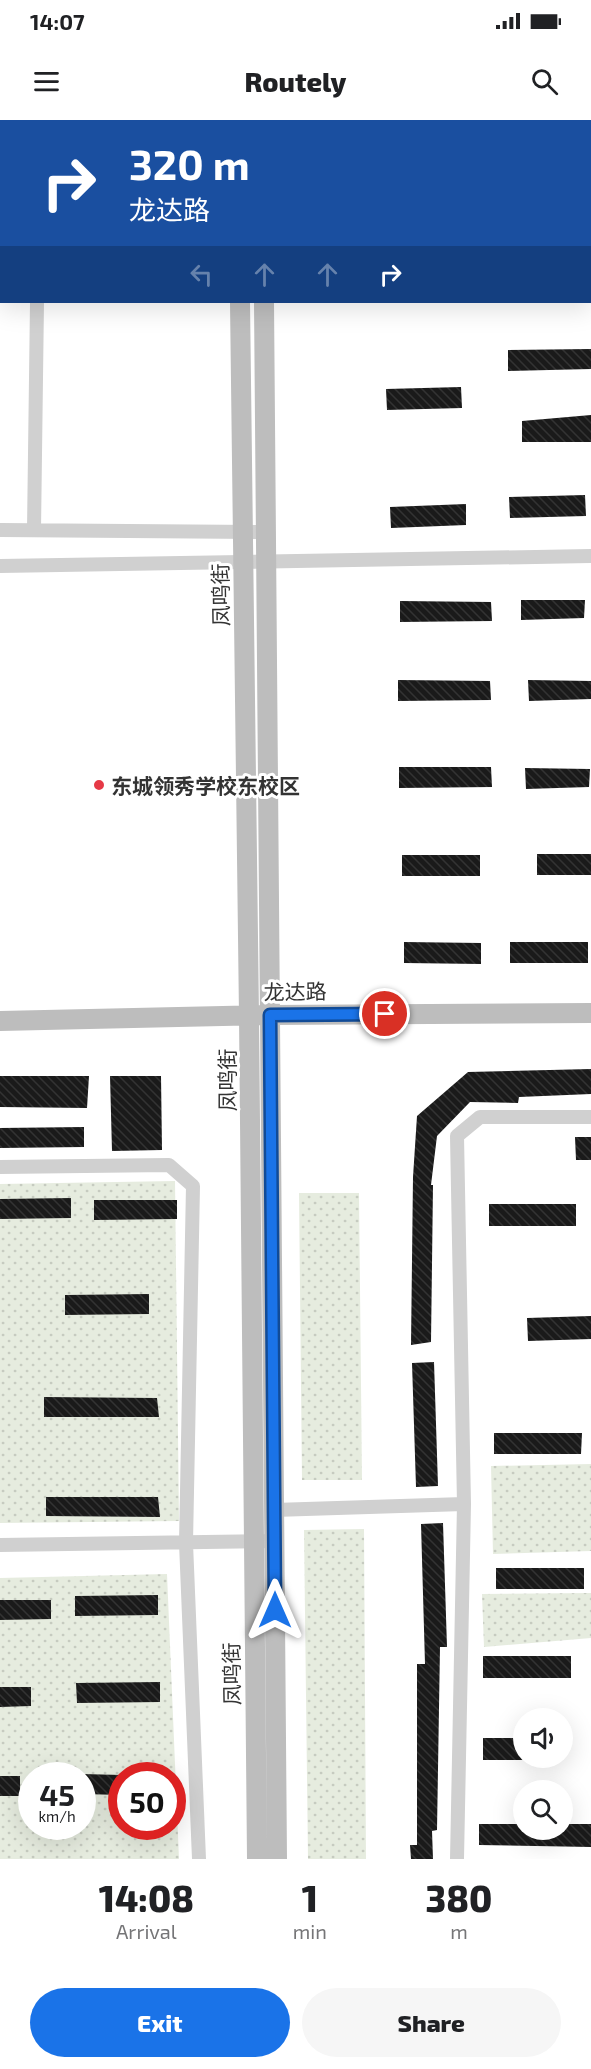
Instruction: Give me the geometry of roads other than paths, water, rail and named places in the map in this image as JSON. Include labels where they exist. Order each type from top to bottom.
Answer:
[{"type":"main road","name":"凤鸣街","points":[[240,303],[256,1859]]},
{"type":"main road","points":[[264,303],[277,1859]]},
{"type":"main road","name":"龙达路","points":[[0,1021],[270,1015],[591,1012]]},
{"type":"street","points":[[34,530],[37,303]]},
{"type":"street","points":[[0,530],[266,532]]},
{"type":"street","points":[[0,566],[591,556]]},
{"type":"street","points":[[457,1859],[464,1504],[457,1136],[480,1117],[591,1117]]},
{"type":"street","points":[[0,1167],[169,1165],[193,1186],[186,1543],[199,1859]]},
{"type":"street","points":[[274,1510],[464,1504]]},
{"type":"street","points":[[0,1545],[274,1542]]},
{"type":"place","name":"东城领秀学校东校区","points":[[99,785]]}]
